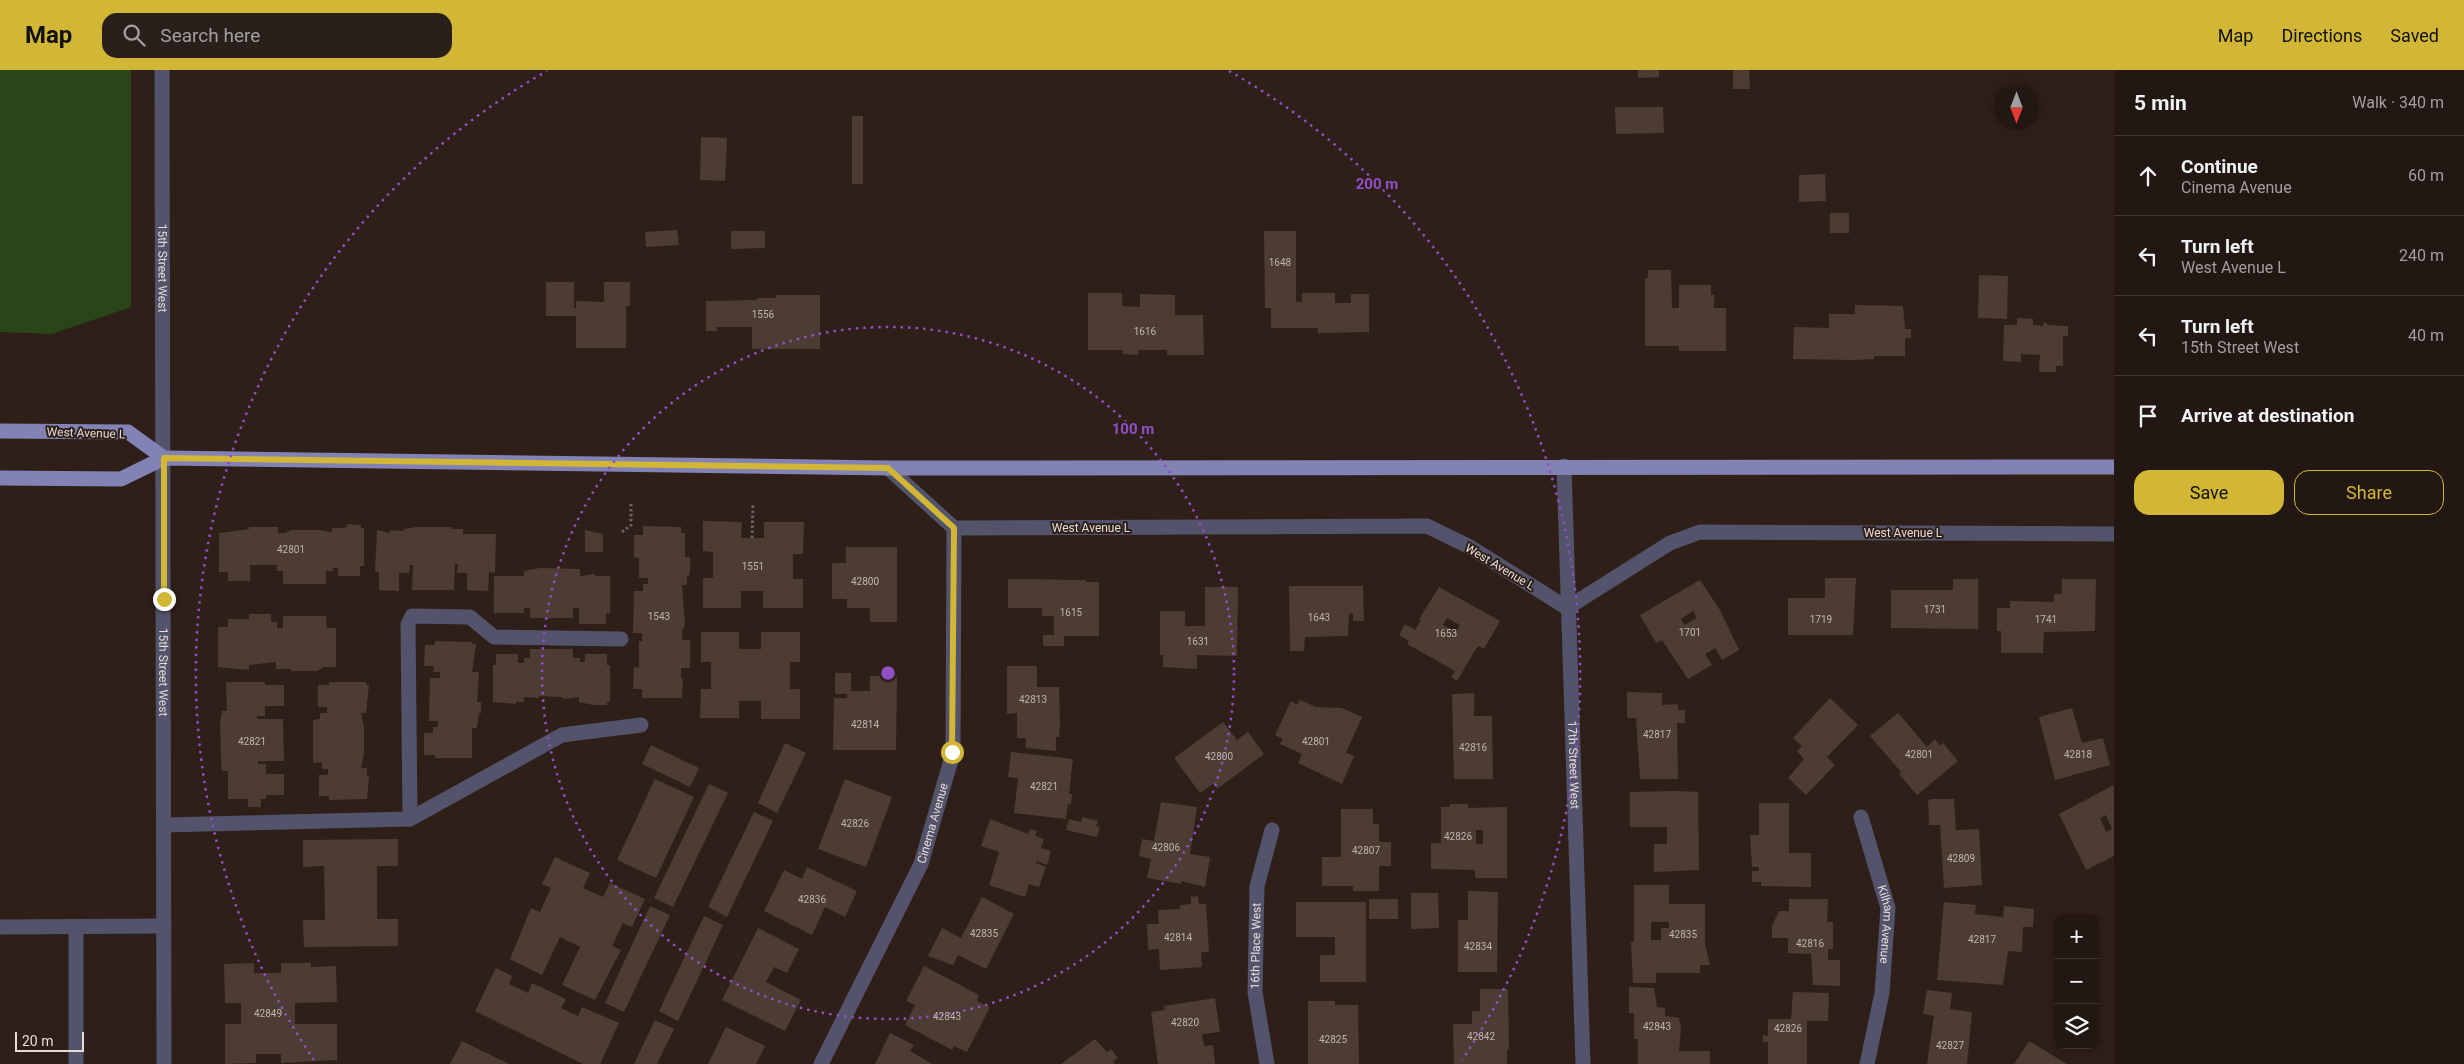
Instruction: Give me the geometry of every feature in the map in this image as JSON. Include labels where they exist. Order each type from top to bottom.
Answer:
[{"type":"main road","name":"West Avenue L","points":[[0,431],[128,432],[164,458]]},
{"type":"main road","points":[[0,478],[121,479],[164,458],[888,468],[2114,467]]},
{"type":"street","name":"15th Street West","points":[[162,70],[164,1064]]},
{"type":"street","name":"17th Street West","points":[[1564,466],[1582,1064]]},
{"type":"street","points":[[888,468],[954,528]]},
{"type":"street","name":"West Avenue L","points":[[954,528],[1427,526],[1470,547],[1567,608],[1670,544],[1700,532],[2114,534]]},
{"type":"street","name":"Cinema Avenue","points":[[821,1064],[922,864],[952,752],[954,528]]},
{"type":"street","points":[[410,819],[408,624],[412,616],[470,617],[494,637],[621,639]]},
{"type":"street","points":[[164,825],[410,819],[562,735],[641,725]]},
{"type":"street","name":"Kilham Avenue","points":[[1861,817],[1888,908],[1882,993],[1867,1064]]},
{"type":"street","name":"16th Place West","points":[[1267,1064],[1255,992],[1257,886],[1272,830]]},
{"type":"street","points":[[0,927],[164,926]]},
{"type":"street","points":[[76,927],[76,1064]]},
{"type":"path","points":[[622,532],[632,525],[632,504]]},
{"type":"path","points":[[752,506],[752,538]]},
{"type":"green space","points":[[0,70],[131,70],[131,307],[52,334],[0,332]]},
{"type":"building","points":[[1638,70],[1659,70],[1659,77],[1638,78]]},
{"type":"building","points":[[1733,70],[1749,70],[1750,89],[1733,89]]},
{"type":"building","points":[[1615,107],[1663,107],[1664,133],[1616,134]]},
{"type":"building","points":[[852,116],[863,116],[863,184],[852,184]]},
{"type":"building","points":[[701,137],[727,138],[725,181],[700,180]]},
{"type":"building","points":[[1825,174],[1826,201],[1799,202],[1799,175]]},
{"type":"building","points":[[1830,213],[1849,213],[1849,233],[1830,233]]},
{"type":"building","points":[[677,230],[679,245],[646,247],[645,232]]},
{"type":"building","points":[[731,231],[765,231],[765,248],[731,249]]},
{"type":"building","points":[[1264,231],[1296,231],[1296,302],[1302,302],[1302,293],[1335,293],[1335,303],[1351,303],[1351,294],[1369,294],[1369,332],[1318,333],[1318,328],[1271,328],[1271,308],[1265,308]]},
{"type":"building","points":[[1648,270],[1671,270],[1672,308],[1679,308],[1679,285],[1711,285],[1711,295],[1714,295],[1714,308],[1726,308],[1726,351],[1679,351],[1679,346],[1645,346],[1645,278],[1648,278]]},
{"type":"building","points":[[1979,275],[2008,276],[2007,319],[1978,318]]},
{"type":"building","points":[[546,282],[574,282],[574,308],[576,308],[576,301],[604,302],[604,282],[630,282],[630,306],[626,306],[626,348],[576,348],[576,316],[546,316]]},
{"type":"building","points":[[1088,293],[1122,293],[1122,306],[1140,307],[1140,294],[1175,295],[1175,315],[1203,315],[1204,355],[1167,355],[1167,350],[1138,350],[1138,355],[1123,354],[1123,350],[1088,350]]},
{"type":"building","points":[[776,295],[820,295],[820,349],[752,349],[752,327],[717,327],[717,331],[706,331],[706,301],[757,300],[757,298],[776,298]]},
{"type":"building","points":[[1855,305],[1903,306],[1905,329],[1911,329],[1911,338],[1905,338],[1905,356],[1874,356],[1874,359],[1855,360],[1793,359],[1794,327],[1829,328],[1829,314],[1855,314]]},
{"type":"building","points":[[2017,318],[2033,319],[2033,325],[2043,326],[2043,323],[2047,323],[2047,325],[2068,326],[2068,336],[2063,336],[2063,366],[2056,366],[2056,372],[2039,372],[2040,355],[2021,354],[2021,362],[2003,361],[2004,325],[2017,325]]},
{"type":"building","points":[[703,521],[742,522],[741,538],[764,538],[764,522],[804,522],[803,554],[793,554],[793,579],[803,579],[803,608],[763,608],[763,591],[741,591],[741,608],[703,608],[703,578],[713,578],[713,552],[703,551]]},
{"type":"building","points":[[347,524],[361,525],[361,528],[364,528],[364,566],[360,566],[360,576],[338,576],[338,568],[333,568],[333,571],[326,571],[326,584],[283,584],[283,571],[277,571],[277,565],[250,565],[250,581],[228,581],[228,572],[219,572],[219,533],[249,529],[249,527],[278,527],[278,533],[285,533],[291,530],[332,532],[332,528],[347,527]]},
{"type":"building","points":[[643,526],[681,527],[681,533],[685,533],[685,557],[690,557],[690,571],[689,576],[687,576],[687,585],[682,585],[685,626],[682,631],[682,640],[690,640],[690,668],[681,668],[681,679],[683,679],[682,698],[642,698],[642,689],[633,689],[634,667],[639,668],[639,641],[642,641],[642,633],[633,633],[634,591],[643,591],[643,584],[648,584],[648,578],[639,578],[639,558],[634,557],[634,535],[643,535]]},
{"type":"building","points":[[451,527],[451,529],[463,529],[463,534],[496,534],[495,573],[489,572],[488,591],[467,590],[467,573],[457,573],[458,564],[455,564],[454,590],[412,590],[413,565],[410,565],[409,573],[399,573],[399,591],[379,590],[379,572],[375,572],[377,530],[390,533],[390,530],[404,531],[404,529]]},
{"type":"building","points":[[585,530],[603,534],[603,552],[585,552]]},
{"type":"building","points":[[846,547],[897,547],[897,622],[870,622],[870,608],[847,608],[847,599],[832,599],[832,563],[846,563]]},
{"type":"building","points":[[540,568],[580,569],[580,576],[595,574],[595,576],[610,576],[610,613],[606,613],[606,624],[579,624],[579,608],[573,608],[573,618],[530,618],[530,608],[524,608],[524,613],[494,613],[494,576],[524,576],[524,571]]},
{"type":"building","points":[[1825,578],[1856,578],[1853,635],[1788,635],[1788,598],[1825,598]]},
{"type":"building","points":[[1008,579],[1086,580],[1086,582],[1099,582],[1099,636],[1064,636],[1064,646],[1043,646],[1043,635],[1054,635],[1054,616],[1042,616],[1042,608],[1008,608]]},
{"type":"building","points":[[1953,579],[1978,579],[1978,629],[1891,628],[1891,590],[1953,590]]},
{"type":"building","points":[[2062,579],[2096,579],[2095,631],[2044,632],[2043,653],[2001,653],[2001,631],[1997,631],[1997,608],[2010,608],[2010,601],[2054,602],[2054,594],[2062,594]]},
{"type":"building","points":[[1700,580],[1720,610],[1739,650],[1722,660],[1715,648],[1705,654],[1712,665],[1688,679],[1662,640],[1656,643],[1640,615]],"holes":[[[1693,611],[1697,618],[1684,625],[1681,619]]]},
{"type":"building","points":[[1289,586],[1363,586],[1364,621],[1353,621],[1353,614],[1349,613],[1348,636],[1305,637],[1304,651],[1290,651]]},
{"type":"building","points":[[1205,587],[1238,587],[1237,656],[1197,655],[1197,669],[1163,667],[1163,655],[1160,655],[1160,611],[1185,611],[1185,626],[1205,626]]},
{"type":"building","points":[[1439,587],[1500,621],[1484,649],[1479,646],[1475,650],[1457,681],[1451,677],[1455,671],[1407,644],[1409,641],[1399,635],[1405,624],[1415,630],[1421,620],[1419,619]],"holes":[[[1447,618],[1460,625],[1456,632],[1443,625]]]},
{"type":"building","points":[[249,614],[271,614],[271,622],[277,622],[277,628],[283,628],[283,616],[326,616],[327,628],[336,628],[336,667],[324,667],[317,671],[291,671],[291,669],[276,669],[276,662],[249,665],[249,670],[218,667],[218,627],[228,627],[228,619],[249,619]]},
{"type":"building","points":[[701,632],[739,632],[739,649],[761,649],[761,632],[800,632],[800,662],[790,662],[790,689],[800,689],[800,719],[761,719],[761,701],[739,701],[739,718],[700,718],[701,689],[711,689],[711,662],[701,662]]},
{"type":"building","points":[[435,641],[472,642],[472,644],[476,644],[472,672],[479,672],[477,702],[481,702],[481,713],[479,713],[477,728],[472,728],[472,758],[435,758],[435,755],[424,755],[424,733],[433,733],[433,727],[438,727],[438,721],[429,721],[430,678],[440,678],[440,672],[433,672],[434,666],[424,666],[425,645],[435,645]]},
{"type":"building","points":[[530,649],[573,649],[573,658],[580,658],[580,662],[585,662],[585,654],[607,654],[607,665],[610,665],[610,702],[607,702],[607,705],[593,705],[579,702],[579,697],[563,699],[563,697],[539,696],[539,698],[524,697],[524,702],[516,702],[516,704],[493,702],[493,665],[496,665],[496,654],[518,654],[518,663],[524,663],[524,658],[530,658]]},
{"type":"building","points":[[1007,666],[1037,666],[1037,687],[1059,687],[1060,724],[1059,737],[1056,737],[1056,751],[1026,748],[1026,738],[1017,738],[1017,713],[1007,714]]},
{"type":"building","points":[[835,673],[851,673],[851,691],[870,691],[870,676],[897,676],[896,750],[833,750],[834,698],[847,698],[847,694],[835,694]]},
{"type":"building","points":[[226,682],[265,682],[265,685],[284,685],[284,706],[265,706],[265,716],[257,716],[257,719],[283,719],[284,761],[258,761],[258,764],[266,764],[266,774],[284,774],[284,795],[266,795],[266,799],[261,799],[261,807],[248,807],[248,799],[228,799],[228,771],[222,771],[220,723],[222,711],[227,711]]},
{"type":"building","points":[[329,682],[366,682],[366,685],[369,685],[366,713],[361,713],[364,728],[364,754],[361,768],[367,768],[367,776],[369,776],[367,799],[329,800],[329,796],[319,796],[319,775],[328,775],[328,769],[322,769],[322,762],[313,763],[313,720],[320,719],[320,713],[327,713],[327,707],[318,707],[318,685],[329,685]]},
{"type":"building","points":[[1627,692],[1662,693],[1662,705],[1678,704],[1678,710],[1685,710],[1685,723],[1677,723],[1678,779],[1640,779],[1636,718],[1627,718]]},
{"type":"building","points":[[1474,693],[1474,716],[1492,716],[1493,779],[1454,779],[1452,694]]},
{"type":"building","points":[[1830,698],[1858,725],[1827,757],[1835,765],[1806,795],[1788,778],[1804,759],[1797,751],[1802,746],[1793,738]]},
{"type":"building","points":[[1300,700],[1316,707],[1342,708],[1362,717],[1346,753],[1354,756],[1342,784],[1298,763],[1302,754],[1280,744],[1283,739],[1275,735],[1291,701],[1297,705]]},
{"type":"building","points":[[2072,708],[2082,743],[2103,738],[2110,765],[2055,780],[2039,717]]},
{"type":"building","points":[[1898,713],[1927,747],[1935,739],[1940,746],[1943,743],[1958,761],[1917,795],[1899,774],[1901,772],[1870,736]]},
{"type":"building","points":[[1223,722],[1237,740],[1248,732],[1264,754],[1217,789],[1213,784],[1200,793],[1174,758]]},
{"type":"building","points":[[785,743],[806,753],[777,813],[758,803]]},
{"type":"building","points":[[651,745],[699,768],[690,787],[642,764]]},
{"type":"building","points":[[1011,752],[1073,759],[1069,794],[1072,794],[1071,804],[1068,804],[1066,819],[1014,813],[1018,778],[1008,777]]},
{"type":"building","points":[[655,779],[694,797],[656,878],[617,860]]},
{"type":"building","points":[[845,779],[892,797],[866,867],[818,849]]},
{"type":"building","points":[[709,784],[728,793],[673,907],[654,898]]},
{"type":"building","points":[[2114,785],[2114,856],[2086,870],[2059,814]],"holes":[[[2106,815],[2112,829],[2106,832],[2100,818]]]},
{"type":"building","points":[[1630,792],[1698,792],[1699,870],[1654,872],[1654,844],[1667,844],[1667,827],[1630,827]]},
{"type":"building","points":[[1954,799],[1956,830],[1979,829],[1982,885],[1944,888],[1940,825],[1929,825],[1928,800]]},
{"type":"building","points":[[1161,802],[1197,807],[1190,854],[1210,857],[1205,887],[1182,881],[1181,884],[1147,878],[1151,859],[1139,856],[1142,839],[1154,841]]},
{"type":"building","points":[[1759,803],[1789,803],[1789,853],[1811,853],[1811,887],[1761,886],[1761,882],[1752,882],[1752,871],[1759,871],[1759,867],[1752,867],[1750,835],[1759,835]]},
{"type":"building","points":[[1450,804],[1468,804],[1468,808],[1507,807],[1507,878],[1475,878],[1475,870],[1431,869],[1431,843],[1441,843],[1441,807],[1450,807]],"holes":[[[1476,830],[1483,830],[1483,844],[1476,844]]]},
{"type":"building","points":[[1341,809],[1373,809],[1373,824],[1379,824],[1379,842],[1391,842],[1391,866],[1379,866],[1379,891],[1353,891],[1353,886],[1322,886],[1322,857],[1341,857]]},
{"type":"building","points":[[754,812],[773,821],[727,917],[708,907]]},
{"type":"building","points":[[1082,817],[1098,821],[1096,826],[1100,827],[1097,837],[1066,830],[1069,819],[1081,822]]},
{"type":"building","points":[[990,819],[1028,834],[1030,829],[1037,831],[1035,836],[1044,839],[1041,848],[1051,851],[1047,865],[1037,861],[1036,863],[1046,867],[1039,887],[1029,884],[1025,897],[989,885],[999,852],[981,846]]},
{"type":"building","points":[[398,839],[398,866],[377,866],[377,919],[398,919],[398,946],[304,947],[303,920],[325,920],[324,866],[303,867],[303,840]]},
{"type":"building","points":[[555,857],[590,873],[583,888],[603,897],[610,883],[645,899],[632,927],[623,923],[612,946],[621,950],[595,1000],[562,985],[580,947],[560,937],[542,975],[510,959],[531,908],[540,912],[551,888],[542,884]]},
{"type":"building","points":[[807,867],[857,891],[845,917],[825,907],[812,935],[764,911],[784,870],[802,879]]},
{"type":"building","points":[[1634,885],[1669,885],[1669,904],[1705,904],[1705,944],[1710,965],[1700,965],[1700,973],[1656,973],[1656,983],[1633,983],[1631,942],[1634,942]],"holes":[[[1651,922],[1669,922],[1669,928],[1661,928],[1661,940],[1651,940]]]},
{"type":"building","points":[[1468,891],[1498,892],[1497,972],[1458,972],[1458,920],[1468,920]]},
{"type":"building","points":[[1411,893],[1438,893],[1439,928],[1411,929]]},
{"type":"building","points":[[1198,896],[1199,904],[1206,904],[1209,952],[1201,952],[1202,967],[1160,970],[1159,949],[1148,950],[1147,924],[1159,924],[1158,910],[1180,909],[1180,905],[1191,904],[1191,897]]},
{"type":"building","points":[[982,897],[1014,914],[986,969],[958,955],[953,965],[928,956],[942,928],[961,938]]},
{"type":"building","points":[[1369,899],[1398,899],[1398,919],[1369,919]]},
{"type":"building","points":[[1789,899],[1828,899],[1827,922],[1833,922],[1833,949],[1828,949],[1828,960],[1840,960],[1840,986],[1813,985],[1811,954],[1788,953],[1788,938],[1772,938],[1772,926],[1779,911],[1789,911]]},
{"type":"building","points":[[1296,902],[1366,902],[1366,982],[1320,982],[1320,955],[1335,955],[1335,937],[1296,937]]},
{"type":"building","points":[[1944,902],[1976,905],[1975,914],[2003,917],[2004,906],[2034,909],[2033,927],[2023,927],[2022,952],[2008,951],[2003,985],[1937,980]]},
{"type":"building","points":[[650,906],[670,915],[624,1012],[605,1003]]},
{"type":"building","points":[[704,916],[723,925],[678,1021],[659,1011]]},
{"type":"building","points":[[758,928],[799,949],[787,973],[774,967],[766,982],[801,1000],[785,1031],[722,1000]]},
{"type":"building","points":[[254,963],[254,973],[281,973],[281,963],[311,963],[311,967],[336,966],[337,1002],[295,1003],[295,1024],[337,1024],[337,1060],[281,1063],[281,1054],[256,1054],[256,1063],[225,1064],[225,1024],[241,1024],[241,1003],[225,1003],[224,964]]},
{"type":"building","points":[[924,966],[979,995],[977,1001],[990,1007],[967,1052],[954,1046],[952,1050],[905,1025],[915,1005],[906,1001]]},
{"type":"building","points":[[496,968],[512,976],[509,984],[528,993],[532,983],[566,999],[561,1008],[578,1016],[582,1007],[619,1023],[600,1064],[583,1064],[475,1011]]},
{"type":"building","points":[[1629,987],[1654,988],[1657,1007],[1665,1008],[1665,1016],[1679,1018],[1681,1028],[1679,1051],[1710,1051],[1710,1064],[1638,1064],[1638,1039],[1634,1039],[1634,1013],[1629,1013]]},
{"type":"building","points":[[1480,989],[1508,989],[1509,1049],[1507,1049],[1507,1064],[1454,1064],[1453,1024],[1472,1024],[1472,1011],[1480,1011]]},
{"type":"building","points":[[1927,990],[1952,993],[1950,1009],[1972,1012],[1967,1064],[1927,1064],[1934,1016],[1923,1014]]},
{"type":"building","points":[[1793,992],[1829,993],[1828,1021],[1807,1021],[1807,1064],[1768,1064],[1768,1042],[1763,1042],[1763,1035],[1768,1036],[1768,1019],[1791,1019]]},
{"type":"building","points":[[1215,998],[1220,1032],[1202,1034],[1204,1046],[1213,1045],[1215,1064],[1158,1064],[1151,1012],[1165,1010],[1164,1006]]},
{"type":"building","points":[[1308,1001],[1335,1001],[1335,1005],[1358,1005],[1359,1064],[1308,1064]]},
{"type":"building","points":[[655,1020],[674,1029],[657,1064],[634,1064]]},
{"type":"building","points":[[726,1027],[765,1046],[756,1064],[708,1064]]},
{"type":"building","points":[[890,1033],[914,1045],[910,1051],[932,1064],[875,1064]]},
{"type":"building","points":[[1095,1039],[1107,1052],[1111,1049],[1118,1058],[1113,1061],[1115,1064],[1061,1064]]},
{"type":"building","points":[[462,1041],[509,1064],[450,1064]]},
{"type":"building","points":[[2029,1041],[2067,1064],[2014,1064]]},
{"type":"route","points":[[164,599],[164,458],[888,468],[954,528],[952,752]]}]
